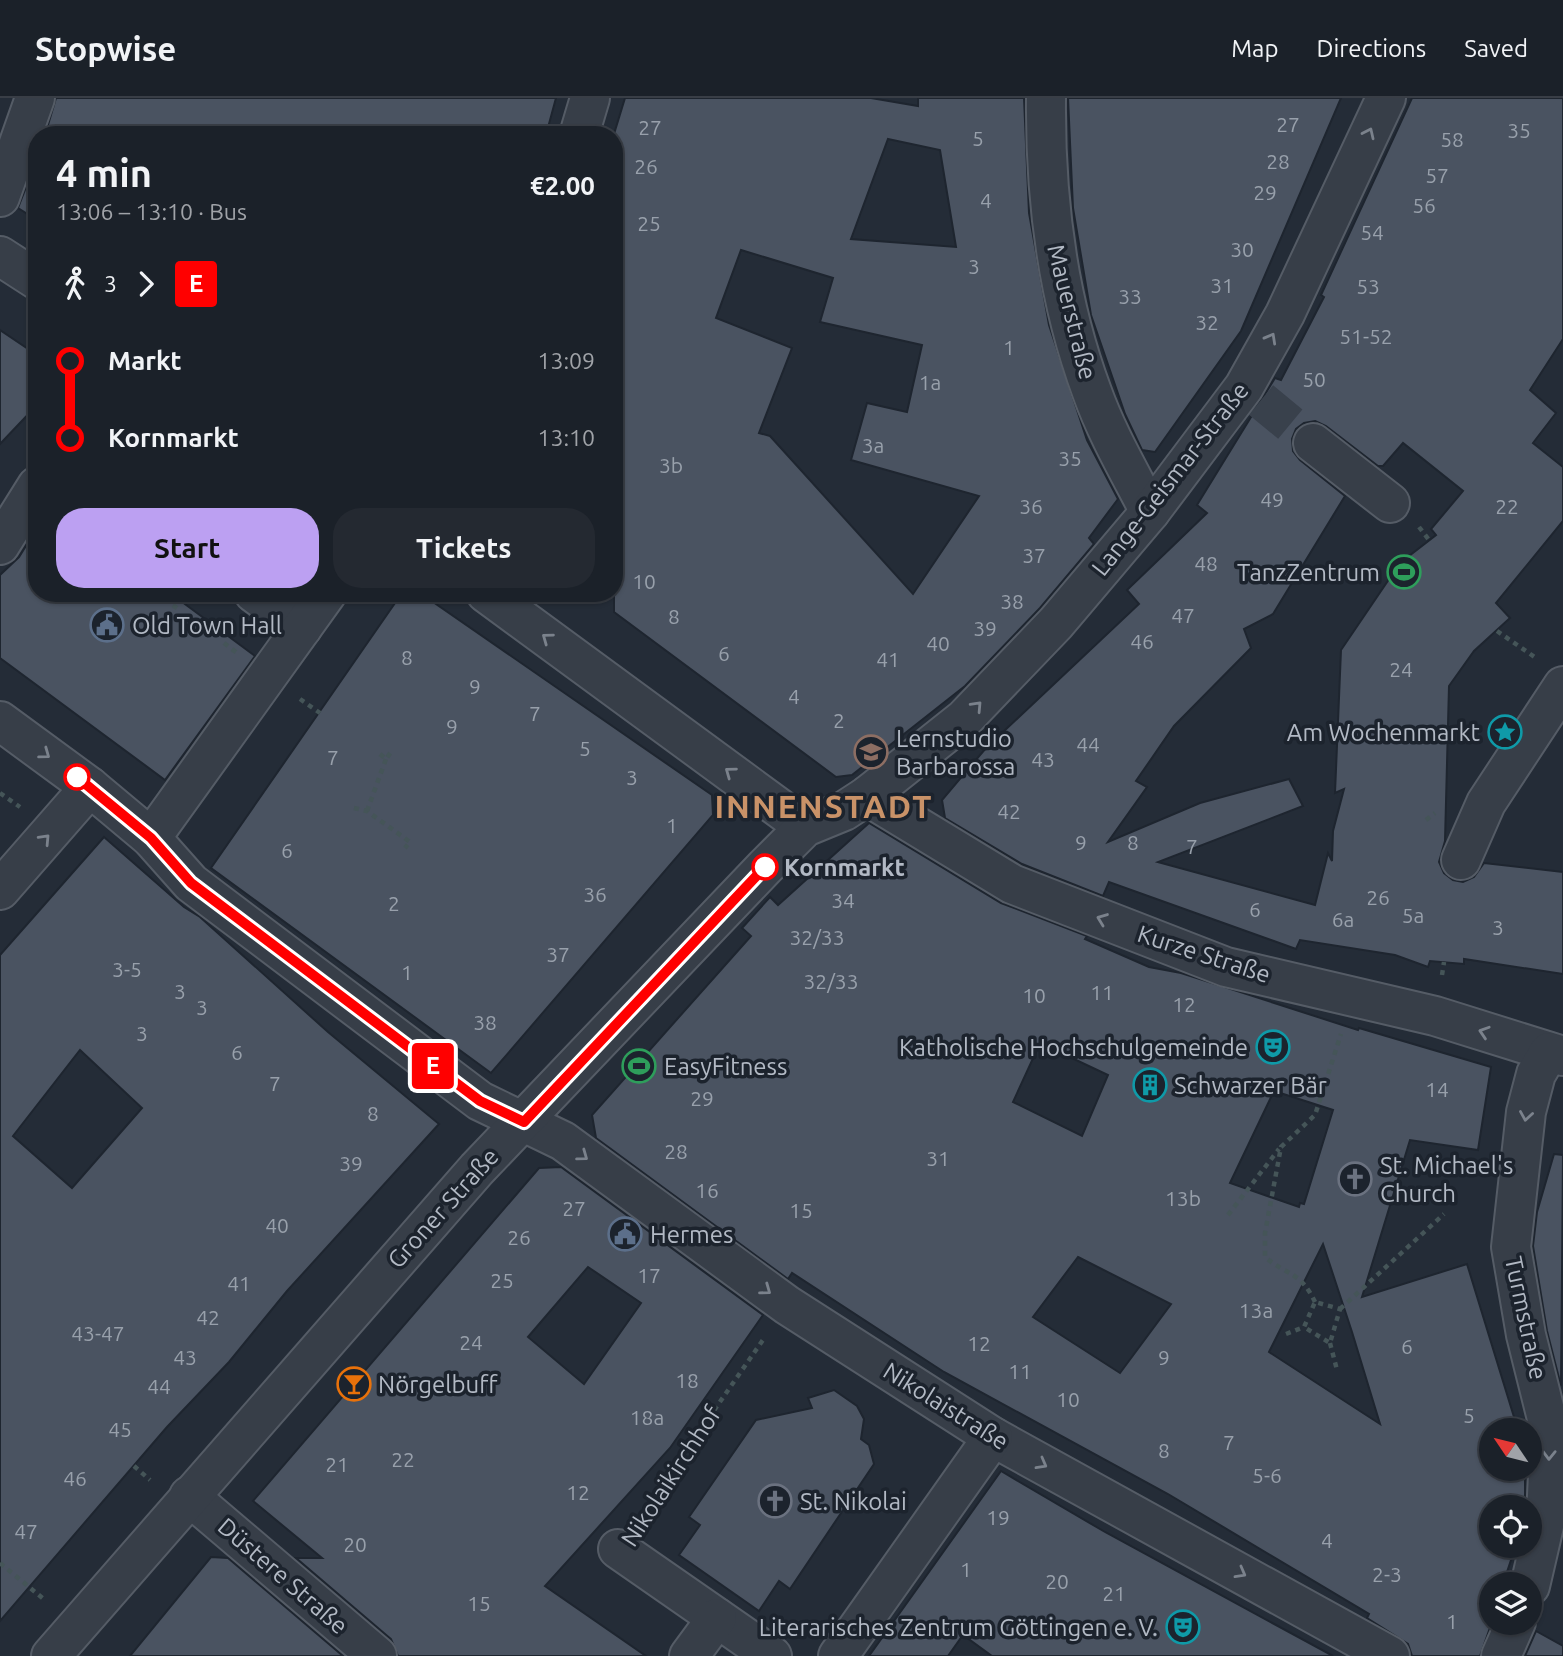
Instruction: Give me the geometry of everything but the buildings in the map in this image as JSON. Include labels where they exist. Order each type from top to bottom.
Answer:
[{"type":"street","points":[[0,197],[36,98]]},
{"type":"street","points":[[582,126],[590,98]]},
{"type":"street","name":"Mauerstraße","points":[[1046,98],[1046,161],[1054,242],[1064,296],[1092,391],[1150,512]]},
{"type":"street","name":"Lange-Geismar-Straße","points":[[867,796],[964,719],[1056,623],[1252,394],[1285,314],[1386,98]]},
{"type":"street","points":[[0,256],[28,274]]},
{"type":"street","points":[[1313,443],[1390,503]]},
{"type":"street","points":[[0,545],[28,505]]},
{"type":"street","points":[[266,602],[302,628]]},
{"type":"street","points":[[151,838],[321,602]]},
{"type":"street","points":[[498,602],[805,827]]},
{"type":"street","points":[[1461,860],[1486,803],[1552,673]]},
{"type":"street","name":"Nikolaistraße","points":[[0,721],[90,787],[151,838],[191,883],[480,1101],[563,1141],[787,1305],[993,1437],[1390,1656]]},
{"type":"street","points":[[0,890],[90,787]]},
{"type":"street","name":"Groner Straße","points":[[51,1656],[477,1169],[805,827],[844,811],[867,796]]},
{"type":"street","name":"Kurze Straße","points":[[867,796],[1012,884],[1226,967],[1435,1016],[1556,1054]]},
{"type":"street","name":"Turmstraße","points":[[1533,1572],[1546,1517],[1550,1431],[1526,1335],[1511,1247],[1526,1112],[1536,1074],[1556,1054]]},
{"type":"street","points":[[838,1656],[993,1437]]},
{"type":"street","name":"Düstere Straße","points":[[189,1496],[377,1656]]},
{"type":"street","name":"Nikolaikirchhof","points":[[618,1549],[772,1656]]},
{"type":"street","points":[[689,1656],[717,1618]]},
{"type":"street","points":[[1501,1656],[1510,1635]]},
{"type":"path","points":[[169,602],[178,609]]},
{"type":"path","points":[[1497,631],[1552,673]]},
{"type":"path","points":[[367,811],[391,752]]},
{"type":"path","points":[[380,754],[386,759]]},
{"type":"path","points":[[0,793],[12,802]]},
{"type":"path","points":[[354,808],[367,811],[410,842],[405,848]]},
{"type":"path","points":[[1228,1215],[1281,1147],[1315,1115],[1352,996]]},
{"type":"path","points":[[1281,1147],[1265,1233],[1265,1256],[1280,1269],[1297,1275],[1306,1283],[1315,1303],[1304,1327],[1286,1334]]},
{"type":"path","points":[[1338,1370],[1330,1343],[1340,1309],[1444,1214]]},
{"type":"path","points":[[1315,1303],[1340,1309]]},
{"type":"path","name":"Nikolaikirchhof","points":[[618,1549],[787,1305]]},
{"type":"path","points":[[1304,1327],[1330,1343]]},
{"type":"path","points":[[0,1563],[76,1627]]},
{"type":"tunnel","points":[[1261,400],[1313,443]]},
{"type":"bus line","name":"E","points":[[77,777],[151,838],[191,883],[480,1101],[524,1122],[765,867]]},
{"type":"place","name":"TanzZentrum","points":[[1404,572]]},
{"type":"place","name":"Old Town Hall","points":[[107,625]]},
{"type":"place","name":"Am Wochenmarkt","points":[[1505,732]]},
{"type":"place","name":"Lernstudio Barbarossa","points":[[871,752]]},
{"type":"place","name":"Kornmarkt","points":[[765,867]]},
{"type":"place","name":"Katholische Hochschulgemeinde","points":[[1273,1047]]},
{"type":"place","name":"EasyFitness","points":[[639,1066]]},
{"type":"place","name":"Schwarzer Bär","points":[[1150,1085]]},
{"type":"place","name":"St. Michael's Church","points":[[1355,1179]]},
{"type":"place","name":"Hermes","points":[[625,1234]]},
{"type":"place","name":"Nörgelbuff","points":[[354,1384]]},
{"type":"place","name":"St. Nikolai","points":[[775,1501]]},
{"type":"place","name":"Literarisches Zentrum Göttingen e. V.","points":[[1183,1627]]},
{"type":"district","name":"INNENSTADT","points":[[824,806]]}]
